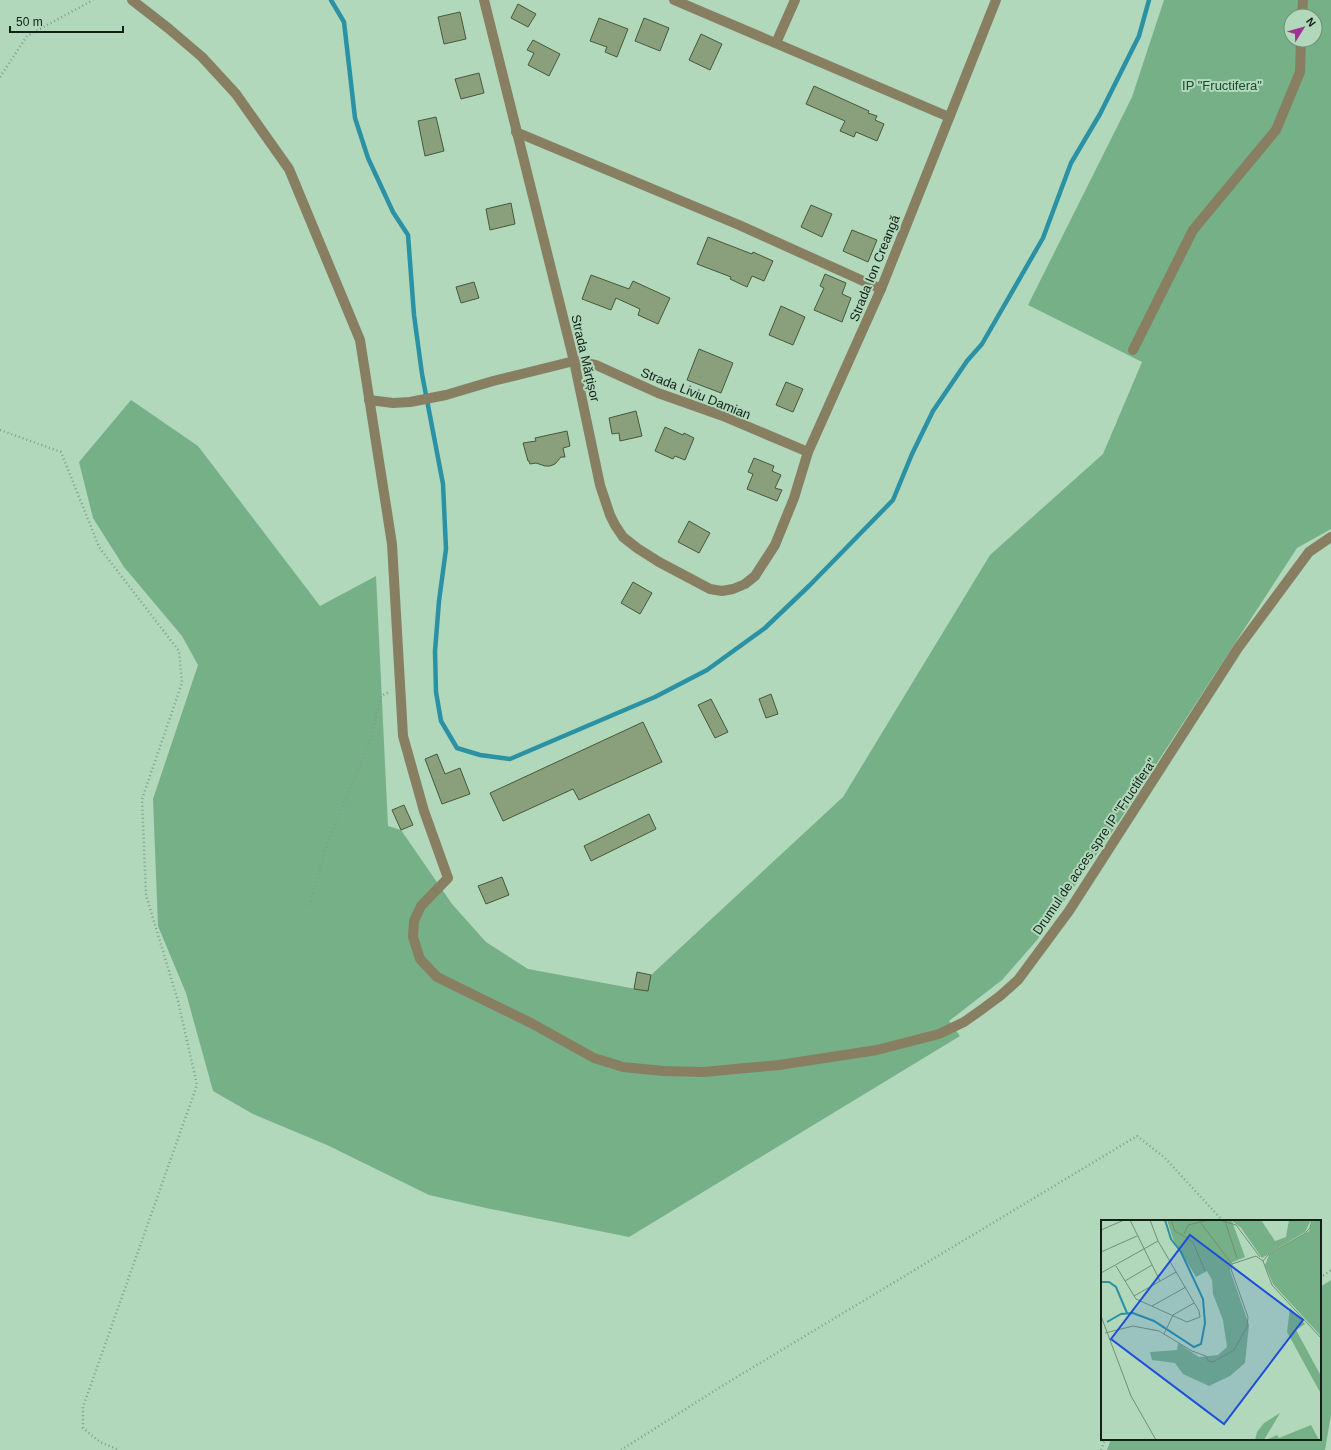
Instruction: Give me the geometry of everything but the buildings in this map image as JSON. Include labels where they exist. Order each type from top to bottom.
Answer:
[{"type":"street","points":[[132,0],[168,28],[207,62],[236,94],[289,169],[360,340],[392,544],[400,687]]},
{"type":"street","name":"Strada Mărțișor","points":[[484,0],[574,361],[600,485],[614,525],[623,537],[659,562],[710,589],[722,591],[733,590],[745,584],[755,576],[775,545]]},
{"type":"street","points":[[674,0],[949,117]]},
{"type":"street","points":[[776,43],[795,0]]},
{"type":"street","name":"Strada Ion Creangă","points":[[775,545],[794,498],[808,452],[881,289],[996,0]]},
{"type":"street","points":[[1133,350],[1193,230],[1276,130],[1300,72],[1301,48]]},
{"type":"street","points":[[516,132],[739,225],[881,289]]},
{"type":"street","points":[[369,400],[392,403],[410,402],[446,395],[493,381],[574,361]]},
{"type":"street","name":"Strada Liviu Damian","points":[[574,361],[596,365],[658,394],[723,416],[808,452]]},
{"type":"street","name":"Drumul de acces spre IP \"Fructifera\"","points":[[400,687],[403,736],[424,811],[448,878],[421,906],[414,921],[413,937],[420,959],[437,977],[531,1023],[594,1058],[623,1067],[663,1071],[703,1072],[779,1065],[877,1050],[939,1034],[964,1022],[1000,996],[1018,980],[1069,911],[1238,648],[1309,552],[1331,537]]},
{"type":"path","points":[[0,77],[27,36],[93,0]]},
{"type":"path","points":[[0,430],[61,452],[99,547],[180,651],[182,683],[142,799],[146,895],[178,1001],[197,1084],[83,1406],[83,1428],[100,1442],[119,1450]]},
{"type":"path","points":[[309,905],[329,839],[370,741],[381,696],[400,687]]},
{"type":"path","points":[[621,1450],[722,1386],[1137,1136],[1165,1158],[1222,1220]]},
{"type":"path","points":[[1321,1277],[1331,1270]]},
{"type":"path","points":[[1101,1450],[1105,1440]]},
{"type":"green space","name":"IP \"Fructifera\"","points":[[1164,0],[1331,0],[1331,529],[1297,548],[1112,832],[1037,940],[1002,980],[949,1021],[960,1036],[629,1237],[429,1195],[327,1145],[253,1114],[213,1091],[186,993],[158,926],[153,799],[198,665],[182,636],[124,567],[93,518],[79,462],[131,400],[198,446],[320,606],[376,576],[388,826],[401,830],[452,904],[486,942],[528,969],[647,991],[651,975],[843,797],[990,555],[1103,454],[1142,362],[1028,305],[1132,97]]},
{"type":"green space","points":[[1331,1280],[1331,1415],[1325,1450],[1107,1450],[1111,1440],[1321,1440],[1321,1286]]},
{"type":"waterway","points":[[331,0],[344,22],[355,118],[368,158],[393,212],[408,235],[414,315],[422,374],[443,484],[446,549],[439,601],[435,651],[436,692],[441,721],[457,748],[480,755],[510,759],[655,697],[707,670],[765,628],[810,585],[893,500],[912,454],[933,411],[967,361],[982,344],[1043,238],[1071,163],[1100,114],[1139,36],[1149,0]]}]
